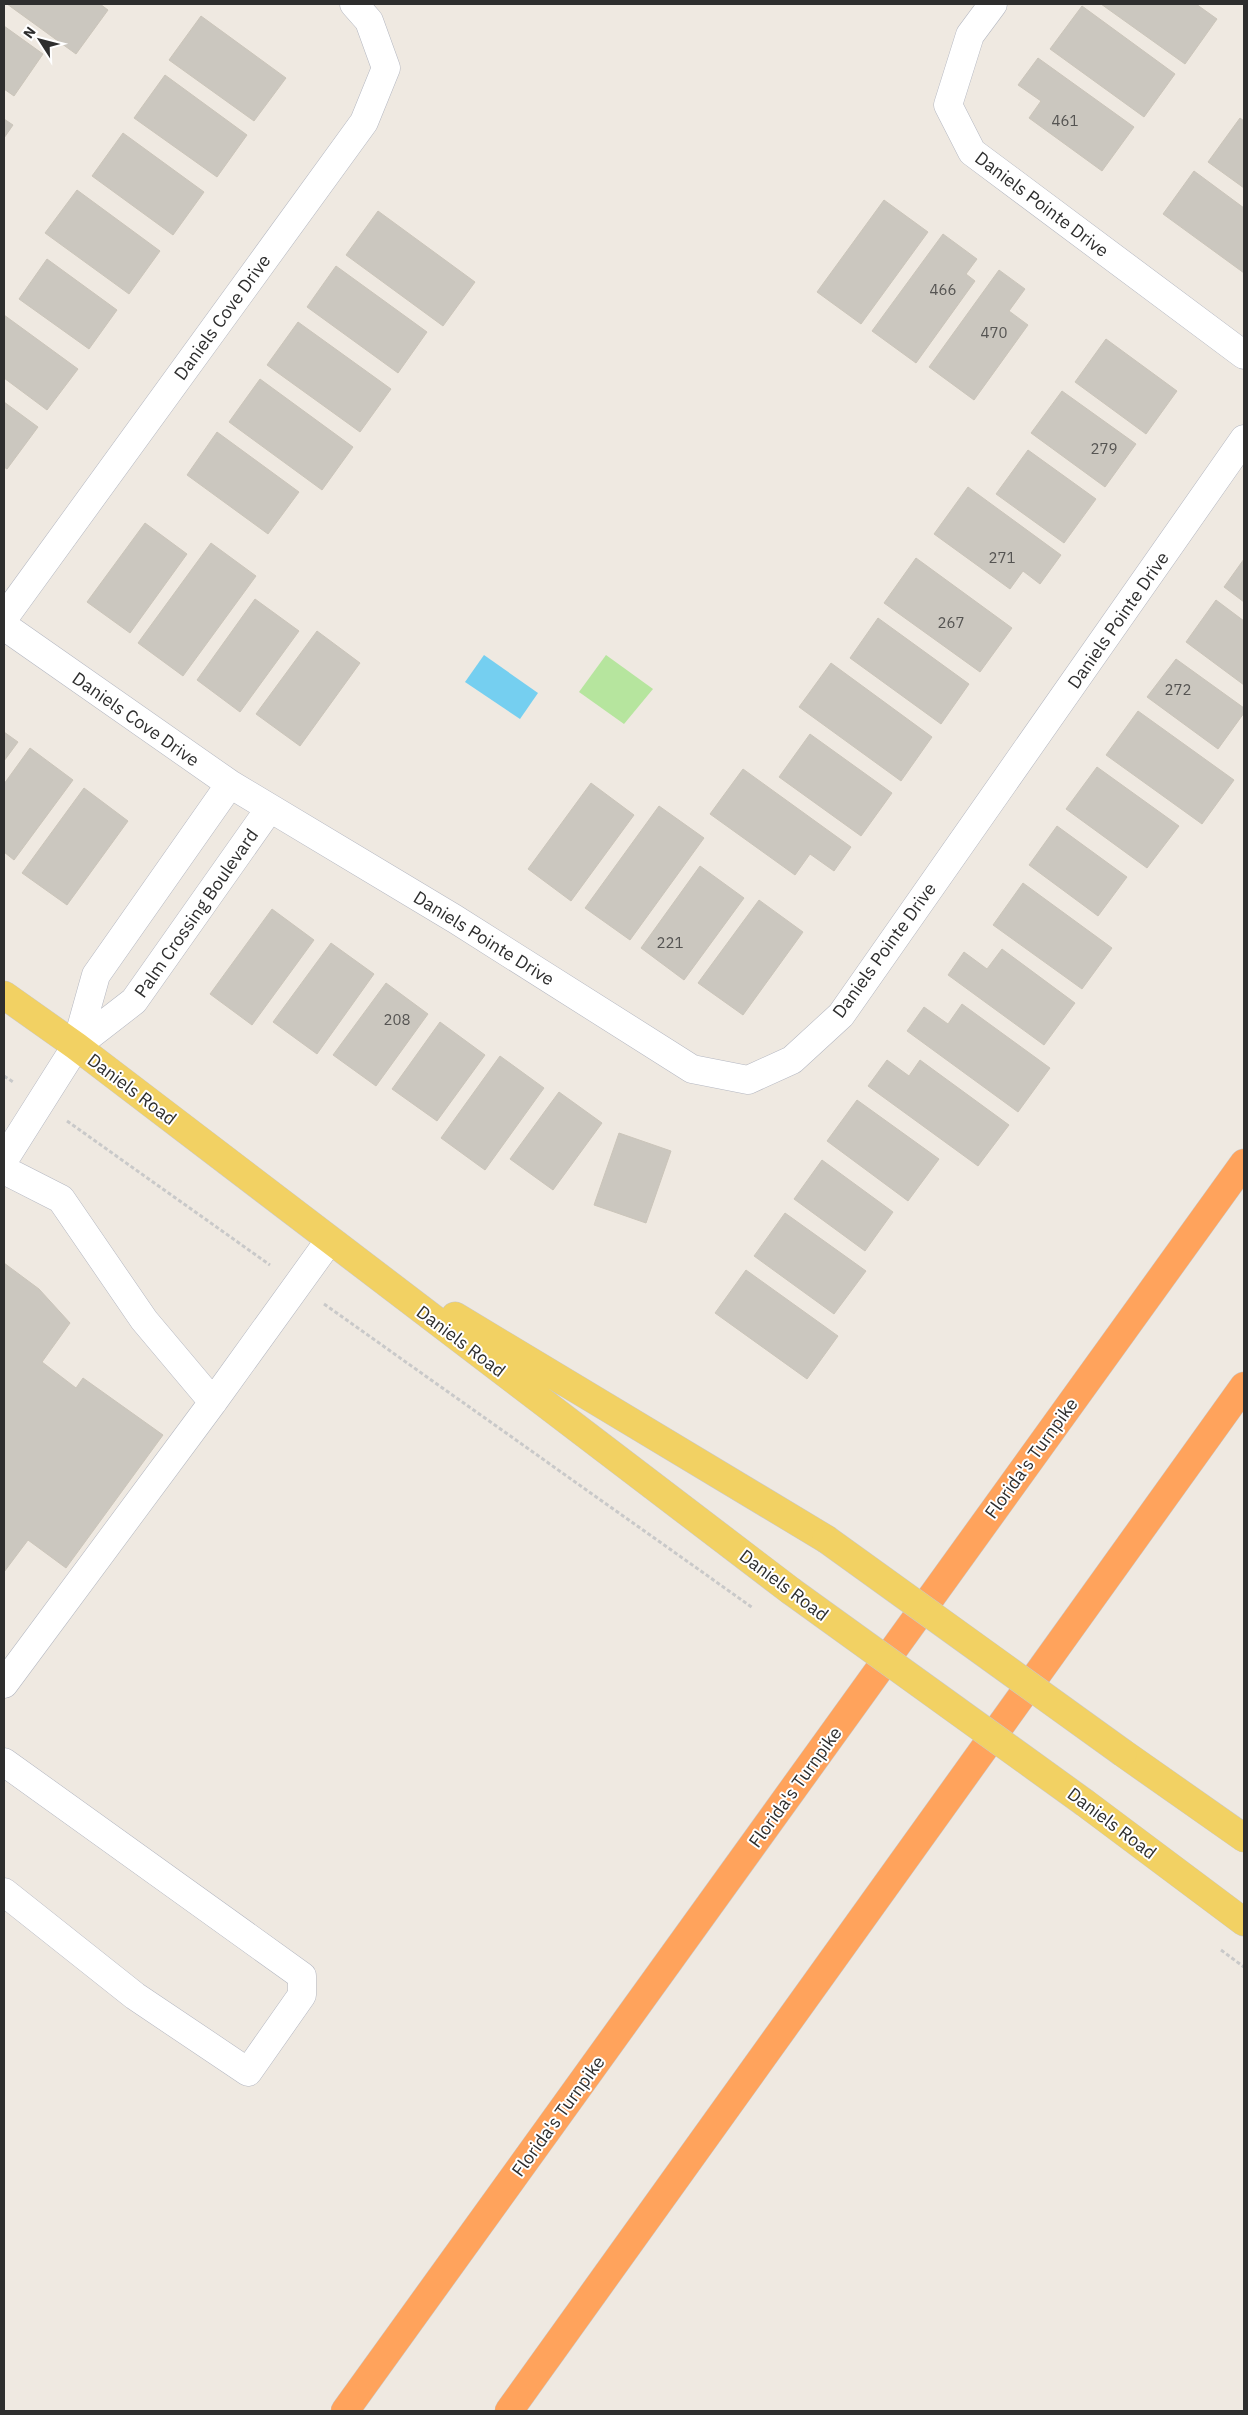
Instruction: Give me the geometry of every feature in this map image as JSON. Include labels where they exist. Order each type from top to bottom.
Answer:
[{"type":"highway","name":"Florida's Turnpike","points":[[345,2411],[1244,1163]]},
{"type":"highway","points":[[509,2411],[1244,1386]]},
{"type":"main road","name":"Daniels Road","points":[[4,995],[76,1046],[791,1591],[1085,1802],[1244,1922]]},
{"type":"main road","name":"Daniels Road","points":[[329,1240],[826,1539],[1122,1753],[1244,1838]]},
{"type":"street","name":"Daniels Cove Drive","points":[[4,618],[364,122],[386,68],[369,21],[354,4]]},
{"type":"street","name":"Daniels Pointe Drive","points":[[992,4],[970,35],[948,105],[972,152],[1244,355]]},
{"type":"street","name":"Daniels Pointe Drive","points":[[270,808],[455,919],[692,1069],[748,1080],[792,1060],[841,1015],[1244,439]]},
{"type":"street","name":"Daniels Cove Drive","points":[[4,626],[230,784],[270,808]]},
{"type":"street","points":[[4,1160],[76,1046],[96,975],[230,784]]},
{"type":"street","name":"Palm Crossing Boulevard","points":[[76,1046],[134,1001],[270,808]]},
{"type":"street","points":[[4,1170],[62,1199],[144,1320],[213,1402]]},
{"type":"street","points":[[4,1684],[213,1402],[329,1240]]},
{"type":"street","points":[[4,1762],[302,1976],[302,1994],[248,2072],[135,1996],[4,1892]]},
{"type":"path","points":[[4,1076],[758,1611]]},
{"type":"green space","points":[[606,655],[653,689],[624,724],[579,692]]},
{"type":"water","points":[[484,655],[538,693],[520,719],[465,682]]},
{"type":"building","points":[[7,4],[100,4],[108,10],[76,54]]},
{"type":"building","points":[[1101,4],[1196,4],[1217,19],[1185,64]]},
{"type":"building","points":[[1082,6],[1175,74],[1144,117],[1050,49]]},
{"type":"building","points":[[201,16],[286,78],[254,121],[169,60]]},
{"type":"building","points":[[4,26],[43,54],[14,96],[4,89]]},
{"type":"building","points":[[1038,58],[1134,127],[1102,171],[1029,118],[1041,101],[1018,85]]},
{"type":"building","points":[[165,75],[247,135],[217,177],[134,118]]},
{"type":"building","points":[[1240,118],[1244,121],[1244,188],[1208,162]]},
{"type":"building","points":[[4,119],[13,125],[4,138]]},
{"type":"building","points":[[123,133],[204,192],[173,235],[92,176]]},
{"type":"building","points":[[1194,171],[1244,208],[1244,273],[1163,214]]},
{"type":"building","points":[[77,190],[160,251],[129,294],[45,233]]},
{"type":"building","points":[[884,200],[928,232],[861,324],[817,292]]},
{"type":"building","points":[[378,211],[475,282],[443,326],[346,255]]},
{"type":"building","points":[[943,234],[977,259],[966,274],[975,281],[916,363],[872,331]]},
{"type":"building","points":[[47,259],[117,310],[89,349],[19,299]]},
{"type":"building","points":[[336,266],[427,332],[398,373],[307,307]]},
{"type":"building","points":[[999,270],[1025,289],[1009,311],[1028,325],[974,400],[929,367]]},
{"type":"building","points":[[4,315],[78,369],[47,410],[4,378]]},
{"type":"building","points":[[298,322],[391,389],[360,432],[267,365]]},
{"type":"building","points":[[1106,339],[1177,391],[1146,434],[1075,382]]},
{"type":"building","points":[[260,379],[353,447],[322,490],[229,422]]},
{"type":"building","points":[[1062,391],[1136,444],[1105,487],[1031,433]]},
{"type":"building","points":[[4,402],[38,427],[7,469],[4,467]]},
{"type":"building","points":[[217,432],[299,492],[268,534],[187,475]]},
{"type":"building","points":[[1028,450],[1096,499],[1064,543],[996,494]]},
{"type":"building","points":[[968,487],[1061,555],[1040,584],[1023,571],[1010,589],[934,534]]},
{"type":"building","points":[[145,523],[187,554],[130,633],[87,602]]},
{"type":"building","points":[[211,543],[256,576],[183,676],[138,643]]},
{"type":"building","points":[[916,558],[1012,628],[980,672],[884,603]]},
{"type":"building","points":[[1244,559],[1244,602],[1224,587]]},
{"type":"building","points":[[255,599],[299,631],[240,712],[197,680]]},
{"type":"building","points":[[1216,600],[1244,621],[1244,685],[1186,642]]},
{"type":"building","points":[[878,618],[969,684],[941,724],[850,658]]},
{"type":"building","points":[[317,631],[360,663],[300,746],[256,714]]},
{"type":"building","points":[[1176,659],[1244,708],[1244,713],[1218,749],[1147,697]]},
{"type":"building","points":[[831,663],[932,737],[901,781],[799,707]]},
{"type":"building","points":[[1138,711],[1234,780],[1202,824],[1106,755]]},
{"type":"building","points":[[4,732],[18,742],[4,761]]},
{"type":"building","points":[[810,734],[892,793],[861,836],[779,777]]},
{"type":"building","points":[[30,748],[73,780],[14,860],[4,852],[4,784]]},
{"type":"building","points":[[1097,767],[1179,826],[1147,868],[1066,809]]},
{"type":"building","points":[[743,769],[851,847],[834,871],[810,854],[795,875],[710,814]]},
{"type":"building","points":[[591,783],[634,815],[571,901],[528,869]]},
{"type":"building","points":[[84,788],[128,821],[67,905],[22,873]]},
{"type":"building","points":[[659,806],[704,838],[630,940],[585,908]]},
{"type":"building","points":[[1057,826],[1127,877],[1098,916],[1029,865]]},
{"type":"building","points":[[700,866],[744,898],[684,980],[641,948]]},
{"type":"building","points":[[1023,883],[1112,948],[1082,989],[993,925]]},
{"type":"building","points":[[759,900],[803,932],[743,1015],[698,983]]},
{"type":"building","points":[[272,909],[314,940],[252,1025],[210,994]]},
{"type":"building","points":[[331,943],[374,974],[317,1054],[273,1022]]},
{"type":"building","points":[[1002,949],[1075,1003],[1044,1045],[948,975],[964,952],[987,969]]},
{"type":"building","points":[[386,983],[428,1014],[376,1086],[333,1055]]},
{"type":"building","points":[[962,1004],[1050,1068],[1018,1112],[907,1031],[924,1007],[948,1024]]},
{"type":"building","points":[[440,1022],[485,1055],[437,1121],[392,1089]]},
{"type":"building","points":[[500,1056],[544,1088],[485,1170],[441,1138]]},
{"type":"building","points":[[887,1060],[909,1076],[920,1060],[1009,1125],[978,1166],[868,1086]]},
{"type":"building","points":[[559,1092],[602,1123],[553,1190],[510,1159]]},
{"type":"building","points":[[857,1100],[939,1159],[908,1201],[827,1141]]},
{"type":"building","points":[[619,1133],[671,1151],[646,1223],[594,1205]]},
{"type":"building","points":[[822,1160],[893,1212],[865,1251],[794,1199]]},
{"type":"building","points":[[785,1213],[866,1271],[834,1314],[754,1256]]},
{"type":"building","points":[[4,1263],[39,1289],[70,1323],[42,1362],[76,1388],[83,1378],[163,1435],[66,1568],[28,1540],[4,1572]]},
{"type":"building","points":[[746,1270],[838,1336],[807,1379],[715,1313]]}]
